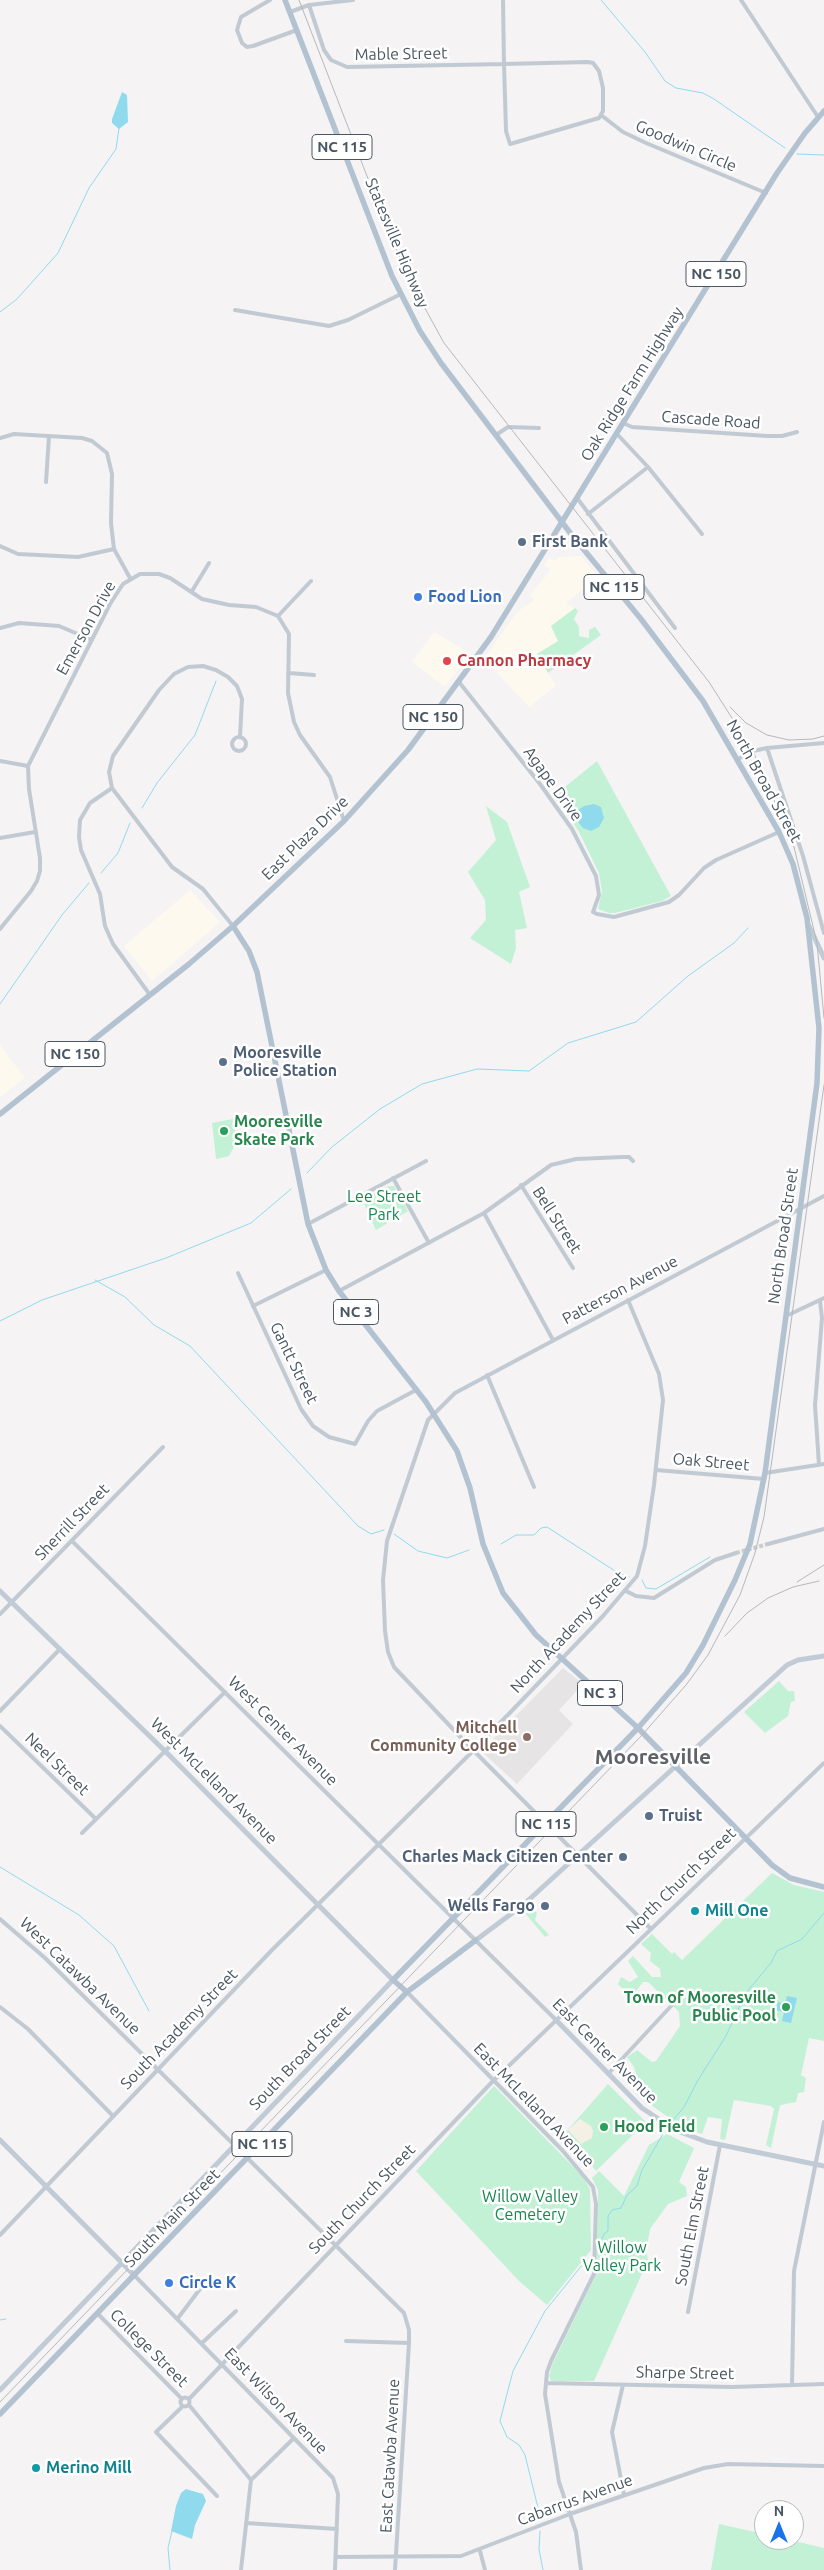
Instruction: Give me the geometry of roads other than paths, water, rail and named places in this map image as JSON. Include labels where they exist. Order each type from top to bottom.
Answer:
[{"type":"main road","name":"Statesville Highway","points":[[285,0],[401,294],[441,363],[562,522]]},
{"type":"main road","name":"Oak Ridge Farm Highway","points":[[562,522],[797,144],[824,111]]},
{"type":"main road","name":"East Plaza Drive","points":[[0,1114],[150,995],[233,926],[344,821],[408,750],[459,682],[491,637],[562,522]]},
{"type":"main road","name":"North Broad Street","points":[[454,1918],[638,1728],[686,1673],[704,1645],[750,1544],[764,1476],[818,1064],[818,1019],[808,923],[793,864],[778,832],[738,759],[703,701],[672,658],[562,522]]},
{"type":"main road","name":"NC 3","points":[[233,926],[249,951],[257,972],[308,1224],[326,1270],[339,1291],[434,1413],[457,1451],[465,1469],[483,1544],[503,1593],[536,1635],[638,1728],[779,1871],[801,1882],[824,1887]]},
{"type":"main road","name":"South Broad Street","points":[[393,1980],[454,1918]]},
{"type":"main road","name":"South Main Street","points":[[0,2414],[407,1992],[476,1940]]},
{"type":"main road","name":"West McLelland Avenue","points":[[393,1980],[407,1992]]},
{"type":"street","points":[[270,0],[241,17],[237,30],[242,43],[247,47],[253,46],[297,30]]},
{"type":"street","points":[[290,12],[309,5],[353,0]]},
{"type":"street","points":[[502,0],[506,131],[510,144],[595,119],[601,115],[604,107],[603,88],[600,71],[593,63],[504,64]]},
{"type":"street","points":[[741,0],[818,117]]},
{"type":"street","name":"Mable Street","points":[[309,5],[324,50],[331,60],[339,65],[358,67],[504,64]]},
{"type":"street","name":"Goodwin Circle","points":[[601,115],[623,132],[646,143],[766,193]]},
{"type":"street","points":[[235,310],[329,326],[348,320],[401,294]]},
{"type":"street","name":"Cascade Road","points":[[623,423],[632,427],[767,436],[782,436],[797,432]]},
{"type":"street","points":[[496,435],[508,427],[539,428]]},
{"type":"street","points":[[0,438],[14,434],[92,441],[107,453],[112,474],[111,523],[114,549],[130,578]]},
{"type":"street","points":[[617,434],[648,467],[702,534]]},
{"type":"street","points":[[46,482],[49,436]]},
{"type":"street","points":[[588,514],[648,467]]},
{"type":"street","points":[[577,498],[675,628]]},
{"type":"street","points":[[0,546],[18,554],[78,558],[114,549]]},
{"type":"street","points":[[192,591],[209,563]]},
{"type":"street","name":"Emerson Drive","points":[[0,929],[37,881],[40,858],[29,789],[28,766],[92,640],[123,584],[130,578],[140,574],[159,574],[170,578],[202,598],[215,603],[256,607],[278,616]]},
{"type":"street","points":[[311,581],[278,616],[289,634],[288,693],[294,722],[300,735],[330,777],[344,821]]},
{"type":"street","points":[[0,628],[19,623],[59,626],[92,640]]},
{"type":"street","points":[[233,926],[203,889],[172,867],[112,788],[109,772],[113,756],[159,690],[174,674],[188,667],[204,666],[216,670],[238,686],[242,699],[240,737]]},
{"type":"street","points":[[289,673],[314,676]]},
{"type":"street","name":"Agape Drive","points":[[459,682],[545,791],[572,829],[596,876],[599,895],[593,912],[614,918],[659,907],[679,896],[704,868],[716,860],[778,832]]},
{"type":"street","points":[[738,759],[767,748],[824,743]]},
{"type":"street","points":[[767,748],[804,856],[824,933]]},
{"type":"street","points":[[0,761],[28,766]]},
{"type":"street","points":[[112,788],[90,803],[80,820],[80,844],[97,886],[105,926],[113,944],[150,995]]},
{"type":"street","points":[[0,838],[35,832]]},
{"type":"street","points":[[808,923],[824,958]]},
{"type":"street","name":"Bell Street","points":[[339,1291],[484,1213],[539,1172],[563,1162],[623,1157],[629,1157],[633,1160]]},
{"type":"street","points":[[308,1224],[426,1161]]},
{"type":"street","points":[[393,1178],[429,1243]]},
{"type":"street","name":"Bell Street","points":[[521,1185],[573,1268]]},
{"type":"street","name":"Patterson Avenue","points":[[650,1928],[405,1681],[394,1667],[386,1641],[383,1580],[387,1541],[428,1420],[455,1393],[824,1196]]},
{"type":"street","points":[[484,1213],[553,1340]]},
{"type":"street","points":[[253,1306],[326,1270]]},
{"type":"street","name":"Gantt Street","points":[[238,1273],[301,1409],[313,1426],[329,1437],[355,1444],[368,1421],[377,1411],[416,1390]]},
{"type":"street","name":"North Academy Street","points":[[379,1843],[474,1751],[626,1591],[637,1576],[642,1564],[663,1414],[659,1374],[628,1300]]},
{"type":"street","points":[[786,1316],[822,1300],[815,1405],[821,1465]]},
{"type":"street","points":[[487,1375],[534,1487]]},
{"type":"street","name":"Sherrill Street","points":[[0,1614],[163,1447]]},
{"type":"street","name":"Oak Street","points":[[656,1470],[764,1476],[821,1465]]},
{"type":"street","points":[[768,1544],[824,1530]]},
{"type":"street","name":"West Center Avenue","points":[[72,1541],[476,1940]]},
{"type":"street","points":[[626,1591],[641,1597],[654,1598],[715,1560],[736,1553]]},
{"type":"street","name":"West McLelland Avenue","points":[[0,1591],[319,1903],[393,1980]]},
{"type":"street","points":[[0,1711],[60,1649]]},
{"type":"street","points":[[476,1940],[523,1905],[787,1665],[798,1660],[824,1656]]},
{"type":"street","points":[[82,1834],[225,1692]]},
{"type":"street","name":"Neel Street","points":[[0,1726],[96,1819]]},
{"type":"street","name":"North Church Street","points":[[556,2020],[824,1762]]},
{"type":"street","name":"South Academy Street","points":[[0,2234],[379,1843]]},
{"type":"street","name":"West Catawba Avenue","points":[[0,1919],[46,1958],[247,2159]]},
{"type":"street","name":"East Center Avenue","points":[[476,1940],[635,2101],[656,2118],[692,2137],[720,2145],[824,2166]]},
{"type":"street","name":"South Broad Street","points":[[0,2390],[393,1980]]},
{"type":"street","name":"East McLelland Avenue","points":[[407,1992],[577,2166],[591,2182],[596,2196],[594,2274],[551,2361],[546,2383],[552,2443],[560,2482],[579,2541],[581,2570]]},
{"type":"street","points":[[608,2074],[672,2005]]},
{"type":"street","points":[[0,2007],[28,2029],[113,2116]]},
{"type":"street","name":"South Church Street","points":[[188,2399],[494,2081],[556,2020]]},
{"type":"street","points":[[792,2385],[794,2271],[824,2122]]},
{"type":"street","points":[[0,2140],[135,2276]]},
{"type":"street","name":"South Elm Street","points":[[688,2312],[720,2145]]},
{"type":"street","name":"East Catawba Avenue","points":[[247,2159],[399,2306],[408,2321],[409,2343],[395,2570]]},
{"type":"street","name":"East Wilson Avenue","points":[[135,2276],[223,2363],[333,2478],[337,2485],[335,2570]]},
{"type":"street","points":[[178,2318],[203,2285]]},
{"type":"street","points":[[202,2343],[236,2311]]},
{"type":"street","name":"College Street","points":[[98,2314],[182,2399]]},
{"type":"street","points":[[346,2341],[409,2343]]},
{"type":"street","name":"Sharpe Street","points":[[546,2383],[732,2387],[824,2384]]},
{"type":"street","points":[[623,2384],[612,2432],[624,2495]]},
{"type":"street","points":[[183,2406],[182,2399],[188,2399],[189,2405],[183,2406],[156,2432],[217,2496]]},
{"type":"street","name":"College Street","points":[[189,2405],[251,2480]]},
{"type":"street","points":[[241,2570],[251,2480],[294,2438]]},
{"type":"street","name":"Cabarrus Avenue","points":[[336,2557],[446,2558],[480,2551],[570,2514],[716,2465],[824,2466]]},
{"type":"street","points":[[246,2523],[337,2529]]},
{"type":"street","points":[[480,2551],[485,2570]]},
{"type":"water","points":[[122,92],[127,95],[128,122],[119,129],[112,123],[112,119]]},
{"type":"water","points":[[594,804],[601,807],[604,818],[599,827],[591,831],[583,828],[575,818],[575,812],[584,806]]},
{"type":"water","name":"Town of Mooresville Public Pool","points":[[787,1996],[797,1998],[791,2023],[782,2021],[784,2012],[776,2010],[778,2002],[785,2004]]},
{"type":"water","points":[[186,2489],[203,2494],[206,2501],[195,2525],[192,2539],[171,2531],[176,2506],[181,2493]]},
{"type":"waterway","points":[[601,0],[645,52],[665,81],[676,88],[703,93],[714,99],[785,148]]},
{"type":"waterway","points":[[0,312],[17,299],[58,253],[89,188],[116,149],[119,128]]},
{"type":"waterway","points":[[797,154],[824,155]]},
{"type":"waterway","points":[[142,808],[157,783],[195,735],[216,681]]},
{"type":"waterway","points":[[101,873],[118,853],[130,823]]},
{"type":"waterway","points":[[0,1004],[62,915],[89,883]]},
{"type":"waterway","points":[[307,1173],[332,1147],[380,1109],[422,1084],[477,1069],[529,1071],[568,1043],[636,1022],[688,976],[734,943],[748,928]]},
{"type":"waterway","points":[[0,1321],[42,1300],[166,1258],[251,1223],[291,1189]]},
{"type":"waterway","points":[[95,1280],[125,1297],[154,1325],[190,1346],[358,1526],[371,1534],[384,1530]]},
{"type":"waterway","points":[[501,1544],[516,1535],[534,1535],[541,1528],[547,1527],[615,1571],[629,1577]]},
{"type":"waterway","points":[[394,1534],[418,1551],[447,1558],[469,1550]]},
{"type":"waterway","points":[[642,1580],[646,1588],[656,1589],[710,1557]]},
{"type":"waterway","points":[[0,1867],[79,1915],[114,1946],[149,2011]]},
{"type":"waterway","points":[[674,2119],[684,2107],[698,2080],[726,2036],[745,1994],[771,1963],[777,1951],[802,1939],[824,1913]]},
{"type":"waterway","points":[[600,2243],[604,2234],[608,2231],[608,2216],[612,2210],[621,2208],[627,2195],[637,2186],[642,2170],[663,2134]]},
{"type":"waterway","points":[[540,2516],[525,2455],[519,2445],[507,2437],[500,2421],[513,2371],[545,2311],[587,2259]]},
{"type":"waterway","points":[[0,2320],[6,2319]]},
{"type":"waterway","points":[[170,2570],[168,2548],[172,2531]]},
{"type":"waterway","points":[[540,2531],[539,2549],[543,2570]]},
{"type":"tunnel","points":[[736,1553],[768,1544]]},
{"type":"railway","points":[[299,0],[389,233],[415,290],[444,343],[709,682],[753,751],[794,847],[817,943],[824,1018]]},
{"type":"railway","points":[[730,707],[746,723],[767,735],[789,740],[813,739],[824,736]]},
{"type":"railway","points":[[0,2402],[643,1734],[686,1685],[708,1655],[740,1595],[755,1553],[764,1517],[824,1085]]},
{"type":"railway","points":[[797,1582],[824,1565]]},
{"type":"railway","points":[[725,1636],[747,1613],[768,1598],[793,1587],[819,1581]]},
{"type":"place","name":"First Bank","points":[[522,542]]},
{"type":"place","name":"Food Lion","points":[[418,597]]},
{"type":"place","name":"Cannon Pharmacy","points":[[447,661]]},
{"type":"place","name":"Mooresville Police Station","points":[[223,1062]]},
{"type":"place","name":"Mooresville Skate Park","points":[[224,1131]]},
{"type":"place","name":"Mitchell Community College","points":[[527,1737]]},
{"type":"place","name":"Truist","points":[[649,1816]]},
{"type":"place","name":"Charles Mack Citizen Center","points":[[623,1857]]},
{"type":"place","name":"Wells Fargo","points":[[545,1906]]},
{"type":"place","name":"Mill One","points":[[695,1911]]},
{"type":"place","name":"Town of Mooresville Public Pool","points":[[786,2007]]},
{"type":"place","name":"Hood Field","points":[[604,2127]]},
{"type":"place","name":"Circle K","points":[[169,2283]]},
{"type":"place","name":"Merino Mill","points":[[36,2468]]},
{"type":"district","name":"Mooresville","points":[[653,1757]]},
{"type":"park label","name":"Lee Street Park","points":[[384,1206]]},
{"type":"park label","name":"Willow Valley Cemetery","points":[[530,2206]]},
{"type":"park label","name":"Willow Valley Park","points":[[622,2257]]}]
